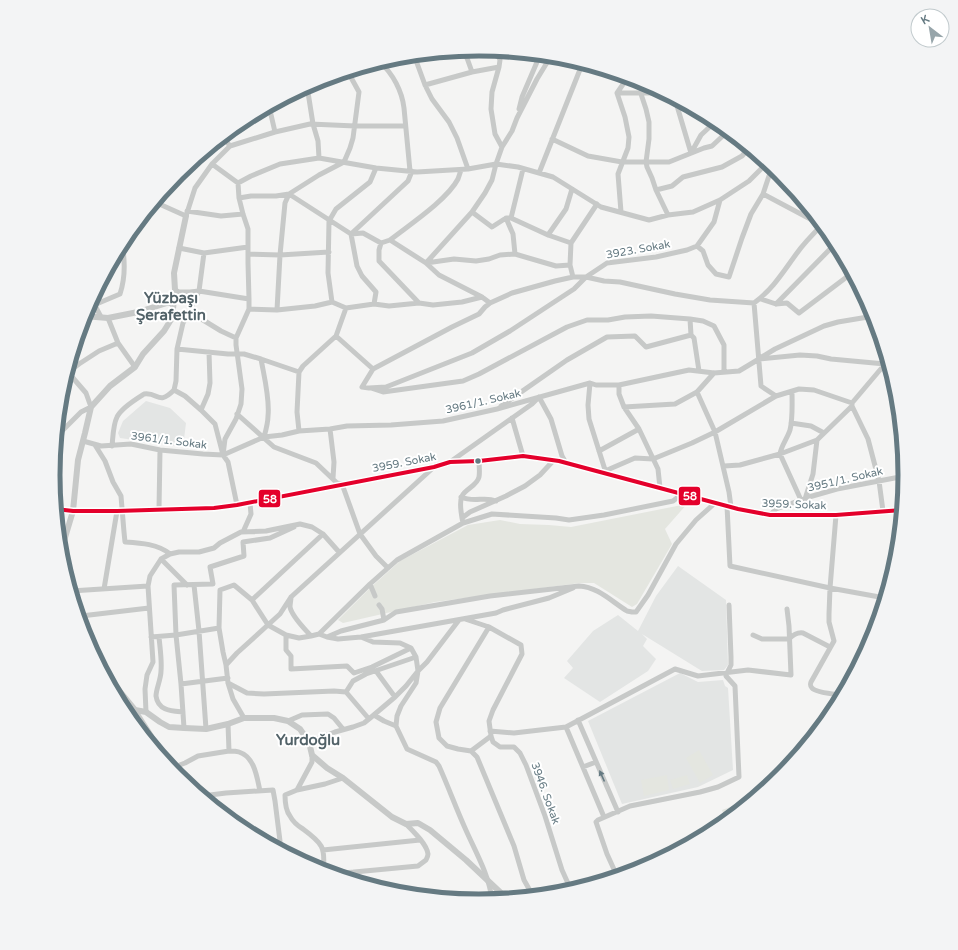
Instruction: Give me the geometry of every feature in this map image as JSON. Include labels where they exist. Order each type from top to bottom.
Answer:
[{"type":"street","points":[[466,56],[472,72]]},
{"type":"street","points":[[499,57],[500,60],[499,67],[492,92],[491,109],[495,134],[502,147]]},
{"type":"street","points":[[416,61],[432,99],[449,122],[457,138],[468,169]]},
{"type":"street","points":[[517,118],[522,97],[538,61]]},
{"type":"street","points":[[426,263],[472,212],[485,193],[492,180],[502,147],[512,131],[517,118],[547,62]]},
{"type":"street","points":[[351,234],[408,181],[411,171],[403,98],[400,89],[385,67]]},
{"type":"street","points":[[425,85],[472,72],[499,67]]},
{"type":"street","points":[[539,173],[580,68]]},
{"type":"street","points":[[239,198],[288,194],[344,162],[350,148],[355,126],[359,92],[350,76]]},
{"type":"street","points":[[617,93],[624,82]]},
{"type":"street","points":[[308,93],[313,124],[318,141],[319,158]]},
{"type":"street","points":[[617,93],[652,94]]},
{"type":"street","points":[[617,93],[625,117],[629,137],[628,148],[618,174],[621,212]]},
{"type":"street","points":[[641,94],[649,122],[650,139],[646,162],[647,167],[668,215]]},
{"type":"street","points":[[677,106],[690,153]]},
{"type":"street","points":[[270,112],[275,132]]},
{"type":"street","points":[[63,430],[81,412],[91,407],[110,386],[135,367],[143,354],[164,331],[172,318],[175,290],[174,273],[186,213],[195,188],[212,164],[230,146],[275,132],[313,124],[405,126]]},
{"type":"street","points":[[690,153],[701,135],[711,126]]},
{"type":"street","points":[[552,139],[588,156],[622,162],[669,162],[712,146],[723,135]]},
{"type":"street","points":[[226,141],[230,146]]},
{"type":"street","points":[[656,190],[672,186],[683,178],[722,167],[742,156],[745,152]]},
{"type":"street","points":[[238,183],[280,164],[319,158],[376,168],[417,172],[461,170],[496,164],[553,176],[601,207],[649,220],[668,215],[693,212],[720,200],[749,181],[763,167]]},
{"type":"street","points":[[212,164],[238,183]]},
{"type":"street","points":[[332,302],[328,273],[330,221],[336,209],[370,182],[376,168]]},
{"type":"street","points":[[515,254],[513,234],[508,218],[523,169]]},
{"type":"street","points":[[288,194],[351,234],[363,233],[381,243],[390,240],[437,204],[452,188],[461,170]]},
{"type":"street","points":[[720,200],[714,222],[697,246],[703,251],[708,265],[716,274],[729,277],[751,214],[763,194],[770,174]]},
{"type":"street","points":[[223,455],[225,439],[241,404],[242,390],[236,338],[249,309],[248,229],[239,198],[238,183]]},
{"type":"street","points":[[548,235],[566,209],[572,189]]},
{"type":"street","points":[[277,310],[280,255],[285,204],[288,194]]},
{"type":"street","points":[[763,194],[810,219]]},
{"type":"street","points":[[160,204],[186,213],[221,216],[243,214]]},
{"type":"street","points":[[573,277],[570,266],[571,243],[597,204]]},
{"type":"street","points":[[472,212],[492,227],[508,218]]},
{"type":"street","points":[[508,218],[571,243]]},
{"type":"street","points":[[724,372],[724,345],[714,326],[703,321],[690,319],[651,316],[624,316],[608,320],[587,320],[567,327],[463,381],[383,392],[362,387],[373,369],[479,314],[490,303],[530,287],[573,277],[604,282],[620,282],[668,293],[710,300],[754,303],[761,298],[778,280],[797,252],[818,229]]},
{"type":"street","points":[[351,234],[357,266],[362,276],[376,292],[374,304]]},
{"type":"street","points":[[390,240],[426,263],[439,275],[482,297],[490,303]]},
{"type":"street","points":[[381,243],[379,250],[379,261],[419,303]]},
{"type":"street","name":"3923. Sokak","points":[[369,388],[386,386],[472,353],[505,334],[574,289],[586,278],[607,263],[656,257],[687,250],[697,246]]},
{"type":"street","points":[[179,248],[204,253],[248,247]]},
{"type":"street","points":[[776,304],[831,248]]},
{"type":"street","points":[[248,254],[280,255],[329,252]]},
{"type":"street","points":[[112,446],[117,416],[122,410],[144,394],[148,393],[159,398],[164,398],[174,390],[176,381],[177,349],[183,323],[190,312],[199,291],[204,253]]},
{"type":"street","points":[[98,300],[120,294],[123,284],[123,254]]},
{"type":"street","points":[[426,263],[454,259],[476,261],[490,259],[500,255],[515,254],[556,266],[570,266]]},
{"type":"street","points":[[761,298],[776,304],[787,303],[799,313],[848,276]]},
{"type":"street","points":[[175,290],[178,292],[199,291],[249,299]]},
{"type":"street","points":[[249,309],[277,310],[315,306],[332,302],[346,308],[374,304],[388,306],[419,303],[432,305],[462,302],[482,297]]},
{"type":"street","points":[[91,316],[104,317],[138,312],[167,303],[174,303]]},
{"type":"street","points":[[754,303],[761,386],[776,396]]},
{"type":"street","points":[[96,306],[104,317],[118,343],[135,367]]},
{"type":"street","points":[[299,431],[297,412],[299,372],[303,366],[336,336],[346,308]]},
{"type":"street","points":[[190,312],[221,331],[236,338]]},
{"type":"street","points":[[759,359],[776,349],[824,326],[867,317]]},
{"type":"street","points":[[690,319],[691,335],[694,338],[699,371]]},
{"type":"street","points":[[497,409],[567,360],[607,337],[635,336],[646,347],[691,335]]},
{"type":"street","points":[[336,336],[373,369]]},
{"type":"street","points":[[74,368],[99,351],[118,343]]},
{"type":"street","points":[[177,349],[244,354],[299,372]]},
{"type":"street","points":[[201,410],[208,394],[210,383],[210,352]]},
{"type":"street","name":"3961/1. Sokak","points":[[83,441],[100,446],[131,444],[160,450],[223,455],[264,438],[299,431],[330,429],[347,426],[391,425],[443,421],[497,409],[590,383],[596,385],[619,385],[689,370],[714,373],[739,371],[759,359],[800,355],[883,364]]},
{"type":"street","points":[[261,359],[269,414],[264,438]]},
{"type":"street","points":[[724,466],[740,464],[780,454],[817,440],[852,404],[884,366]]},
{"type":"street","points":[[624,407],[675,404],[697,392],[714,373]]},
{"type":"street","points":[[65,536],[73,511],[78,460],[91,407],[86,393],[72,377]]},
{"type":"street","points":[[590,383],[588,405],[589,419],[606,472],[635,458],[653,459],[692,443],[715,432],[776,396],[799,389],[814,390],[852,404],[868,438],[879,481],[883,511]]},
{"type":"street","points":[[619,385],[619,394],[624,407],[639,429],[658,469],[660,488]]},
{"type":"street","points":[[174,390],[185,396],[215,424],[223,455],[228,462],[237,505]]},
{"type":"street","points":[[792,391],[791,423],[788,436],[780,454],[803,499]]},
{"type":"street","points":[[697,392],[715,432],[729,492],[730,566],[830,588],[880,597]]},
{"type":"street","points":[[450,462],[532,404],[539,397],[551,419],[562,456],[566,463]]},
{"type":"street","points":[[237,414],[274,447],[316,463],[337,482],[342,484],[360,534],[376,556],[388,568]]},
{"type":"street","points":[[512,418],[523,456]]},
{"type":"street","points":[[791,423],[811,426],[824,433]]},
{"type":"street","points":[[330,429],[334,462],[333,478]]},
{"type":"street","points":[[599,451],[639,429]]},
{"type":"street","points":[[803,499],[813,474],[817,440]]},
{"type":"street","points":[[95,445],[105,461],[113,482],[121,496],[120,511],[104,589]]},
{"type":"street","points":[[159,509],[160,450]]},
{"type":"street","name":"3959. Sokak","points":[[73,511],[214,508],[237,505],[434,467],[450,462],[478,461],[523,456],[553,460],[606,472],[729,507],[770,515],[836,515],[896,510]]},
{"type":"street","points":[[220,590],[234,585],[252,600],[268,625],[286,635],[299,638],[319,634],[397,560],[463,520],[470,512],[525,486],[540,475],[553,460]]},
{"type":"street","points":[[463,520],[460,505],[461,497],[475,484],[479,478],[478,461]]},
{"type":"street","points":[[226,665],[280,614],[291,597],[434,467]]},
{"type":"street","name":"3951/1. Sokak","points":[[770,515],[776,509],[803,499],[837,489],[898,477]]},
{"type":"street","points":[[463,520],[492,514],[569,520],[604,515],[674,501],[682,494]]},
{"type":"street","points":[[461,497],[468,500],[490,498],[496,501]]},
{"type":"street","points":[[243,532],[251,514],[250,502]]},
{"type":"street","points":[[326,637],[342,631],[384,620],[396,612],[538,590],[579,586],[587,586],[597,590],[627,611],[636,612],[648,595],[676,544],[696,520],[715,503]]},
{"type":"street","points":[[62,510],[73,511]]},
{"type":"street","points":[[120,511],[125,542],[141,543],[163,549],[170,554]]},
{"type":"street","points":[[836,515],[829,614],[829,622],[834,641],[810,686],[812,689],[817,691],[836,694]]},
{"type":"street","points":[[146,712],[144,689],[147,675],[153,662],[148,586],[150,576],[161,559],[170,554],[179,552],[199,552],[214,548],[220,542],[243,532],[266,531],[300,524],[312,527],[323,534],[339,552]]},
{"type":"street","points":[[220,590],[213,584],[210,567],[244,556],[243,542],[270,538],[300,524]]},
{"type":"street","points":[[252,600],[323,534]]},
{"type":"street","points":[[161,559],[187,585]]},
{"type":"street","points":[[194,584],[206,729]]},
{"type":"street","points":[[184,728],[176,635],[174,585],[213,584]]},
{"type":"street","points":[[370,584],[375,596]]},
{"type":"street","points":[[76,591],[148,586]]},
{"type":"street","points":[[319,634],[338,639],[361,637],[465,618],[496,614],[503,610],[549,598],[579,586]]},
{"type":"street","points":[[220,590],[219,628],[228,680],[233,700],[244,718]]},
{"type":"street","points":[[291,597],[290,607],[293,614],[311,636]]},
{"type":"street","points":[[379,605],[382,609],[384,620]]},
{"type":"street","points":[[615,872],[596,822],[598,820],[630,806],[700,792],[739,777],[735,686],[726,676],[731,665],[729,605]]},
{"type":"street","points":[[84,616],[149,608]]},
{"type":"street","points":[[471,752],[490,733],[514,733],[566,727],[675,669],[698,676],[748,670],[791,675],[788,609]]},
{"type":"street","points":[[465,618],[489,627],[521,645],[522,654],[493,710],[489,721],[490,733]]},
{"type":"street","points":[[309,742],[364,723],[374,715],[395,697],[427,662],[459,620]]},
{"type":"street","points":[[489,627],[440,708],[436,722],[439,738],[447,746],[471,752],[477,756],[514,846],[524,880],[530,890]]},
{"type":"street","points":[[151,637],[176,635],[219,628]]},
{"type":"street","points":[[753,635],[762,639],[789,639],[799,632],[830,647]]},
{"type":"street","points":[[286,635],[286,650],[291,656],[291,669],[347,666],[354,673],[372,667],[411,648]]},
{"type":"street","points":[[160,637],[162,664],[161,676],[156,696],[158,703],[164,709],[183,712]]},
{"type":"street","points":[[361,637],[374,642],[400,643],[411,648],[416,657],[418,672],[416,683],[401,706],[396,726],[407,749],[436,762],[439,766],[479,859],[487,879],[490,894]]},
{"type":"street","points":[[346,692],[353,681],[366,674],[416,657]]},
{"type":"street","points":[[376,671],[395,697]]},
{"type":"street","points":[[181,684],[228,680],[247,692],[264,694],[334,691],[346,692],[369,719]]},
{"type":"street","points":[[127,702],[151,735]]},
{"type":"street","points":[[134,710],[146,712],[160,722],[169,726],[184,728],[206,729],[228,724],[244,718],[274,718],[288,721],[300,729],[309,742],[312,755],[312,762],[297,790]]},
{"type":"street","points":[[288,721],[302,715],[328,714],[334,718],[343,729]]},
{"type":"street","points":[[374,715],[384,722],[396,726]]},
{"type":"street","points":[[578,720],[618,812]]},
{"type":"street","points":[[228,724],[229,751]]},
{"type":"street","points":[[566,727],[604,817]]},
{"type":"street","name":"3946. Sokak","points":[[490,733],[493,742],[500,747],[514,748],[520,753],[545,816],[562,870],[568,884]]},
{"type":"street","points":[[178,766],[198,756],[229,751],[240,752],[249,758],[255,768],[260,791]]},
{"type":"street","points":[[312,755],[392,817],[406,824],[420,840],[428,853],[426,860],[418,866],[346,873]]},
{"type":"street","points":[[583,767],[596,762]]},
{"type":"street","points":[[325,864],[323,850],[319,843],[314,837],[295,824],[289,815],[285,795],[297,790],[325,784],[343,778]]},
{"type":"street","points":[[209,795],[273,790],[280,842]]},
{"type":"street","points":[[406,824],[418,823],[430,830],[466,860],[501,893]]},
{"type":"street","points":[[323,850],[420,840]]},
{"type":"shaded area","points":[[146,401],[170,408],[186,423],[183,447],[120,438],[118,433],[123,421]]},
{"type":"shaded area","points":[[687,504],[665,529],[672,544],[637,604],[632,607],[594,583],[580,583],[435,602],[343,623],[338,620],[400,561],[468,525],[500,520],[520,524],[571,527]]},
{"type":"shaded area","points":[[678,566],[726,600],[728,665],[724,670],[702,671],[642,634],[647,639],[643,646],[656,659],[648,671],[600,702],[564,678],[573,668],[567,661],[593,631],[618,615],[638,631],[656,596]]},
{"type":"shaded area","points":[[680,673],[698,682],[723,680],[725,686],[728,688],[733,770],[698,787],[622,804],[588,721]]},
{"type":"shaded area","points":[[699,750],[713,775],[700,783],[686,758]]},
{"type":"shaded area","points":[[667,775],[669,790],[644,796],[641,780]]},
{"type":"shaded area","points":[[687,775],[690,784],[673,789],[670,780]]},
{"type":"shaded area","points":[[737,804],[724,814],[722,810]]},
{"type":"transit line","name":"58","points":[[62,510],[117,511],[214,508],[237,505],[434,467],[450,462],[479,461],[523,456],[559,461],[738,509],[770,515],[836,515],[896,510]]},
{"type":"district","name":"Yüzbaşı Şerafettin","points":[[171,306]]},
{"type":"district","name":"Yurdoğlu","points":[[308,740]]}]
